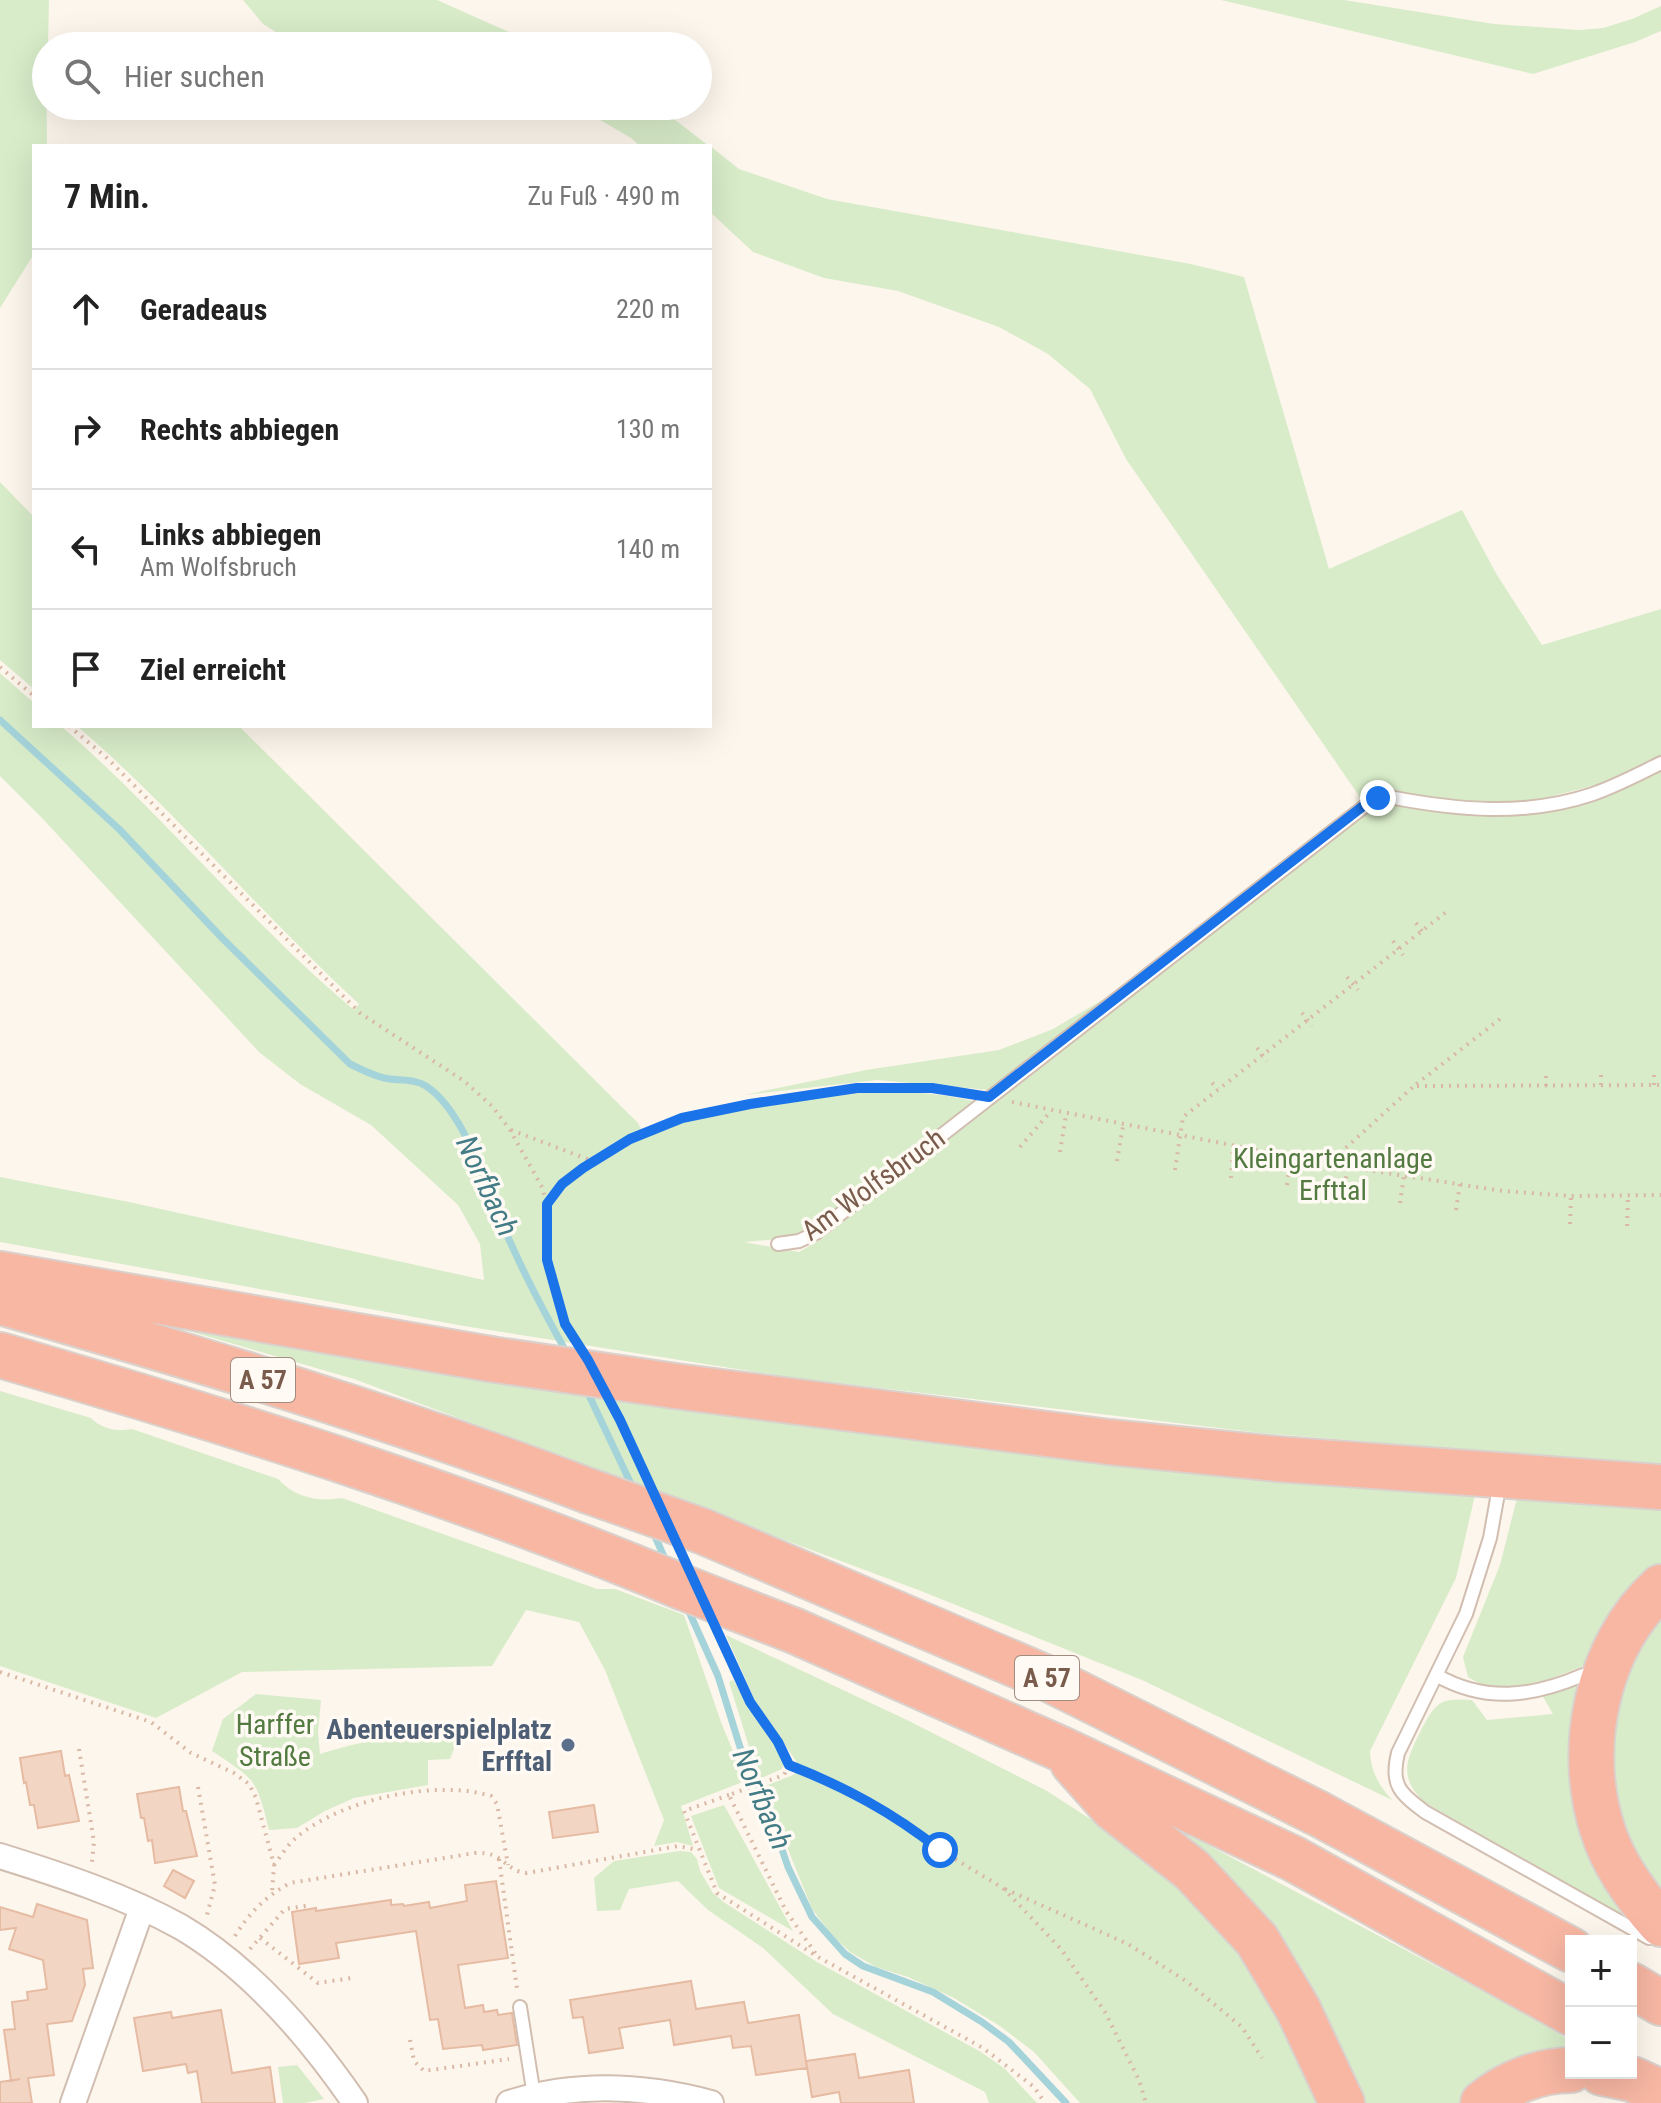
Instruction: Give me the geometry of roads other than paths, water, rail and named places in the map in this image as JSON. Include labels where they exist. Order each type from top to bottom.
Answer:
[{"type":"highway","points":[[0,1274],[490,1359],[1109,1442],[1278,1459],[1661,1487]]},
{"type":"highway","name":"A 57","points":[[0,1302],[186,1355],[524,1466],[702,1531],[1049,1679],[1319,1814],[1565,1947]]},
{"type":"highway","name":"A 57","points":[[0,1355],[173,1405],[503,1515],[618,1560],[726,1621],[795,1631],[1061,1749],[1294,1859],[1565,2010]]},
{"type":"highway","points":[[1655,1931],[1603,1833],[1592,1778],[1595,1712],[1611,1661],[1634,1618],[1661,1587]]},
{"type":"highway","points":[[1061,1749],[1113,1808],[1192,1870],[1257,1940],[1298,2009],[1342,2103]]},
{"type":"highway","points":[[1637,1989],[1661,2003]]},
{"type":"highway","points":[[1637,2052],[1661,2066]]},
{"type":"highway","points":[[1483,2103],[1496,2092],[1535,2075],[1565,2071]]},
{"type":"highway","points":[[1632,2079],[1661,2092]]},
{"type":"street","points":[[0,1856],[56,1873],[142,1908],[200,1941],[235,1966],[288,2018],[355,2103]]},
{"type":"street","points":[[73,2103],[142,1908]]},
{"type":"street","points":[[509,2103],[573,2089],[614,2087],[661,2092],[711,2103]]},
{"type":"lane","name":"Am Wolfsbruch","points":[[778,1244],[799,1241],[816,1233],[1374,799],[1389,797],[1481,810],[1543,807],[1608,789],[1661,763]]},
{"type":"lane","points":[[1501,1475],[1484,1564],[1466,1614],[1398,1753],[1394,1767],[1395,1781],[1405,1796],[1425,1812],[1655,1931]]},
{"type":"lane","points":[[1436,1675],[1457,1687],[1489,1694],[1524,1693],[1559,1686],[1583,1675]]},
{"type":"lane","points":[[520,2007],[534,2096]]},
{"type":"waterway","name":"Norfbach","points":[[0,720],[119,829],[222,938],[350,1064],[384,1078],[421,1083],[440,1098],[464,1133],[514,1250],[568,1355]]},
{"type":"waterway","name":"Norfbach","points":[[585,1387],[633,1488]]},
{"type":"waterway","name":"Norfbach","points":[[653,1532],[666,1561]]},
{"type":"waterway","name":"Norfbach","points":[[686,1605],[718,1676],[740,1747],[768,1808],[788,1867],[812,1917],[845,1954],[863,1966],[933,1992],[982,2022],[1009,2042],[1066,2103]]},
{"type":"place","name":"Abenteuerspielplatz Erfftal","points":[[568,1745]]},
{"type":"park label","name":"Kleingartenanlage Erfttal","points":[[1333,1174]]},
{"type":"park label","name":"Harffer Straße","points":[[275,1740]]}]
